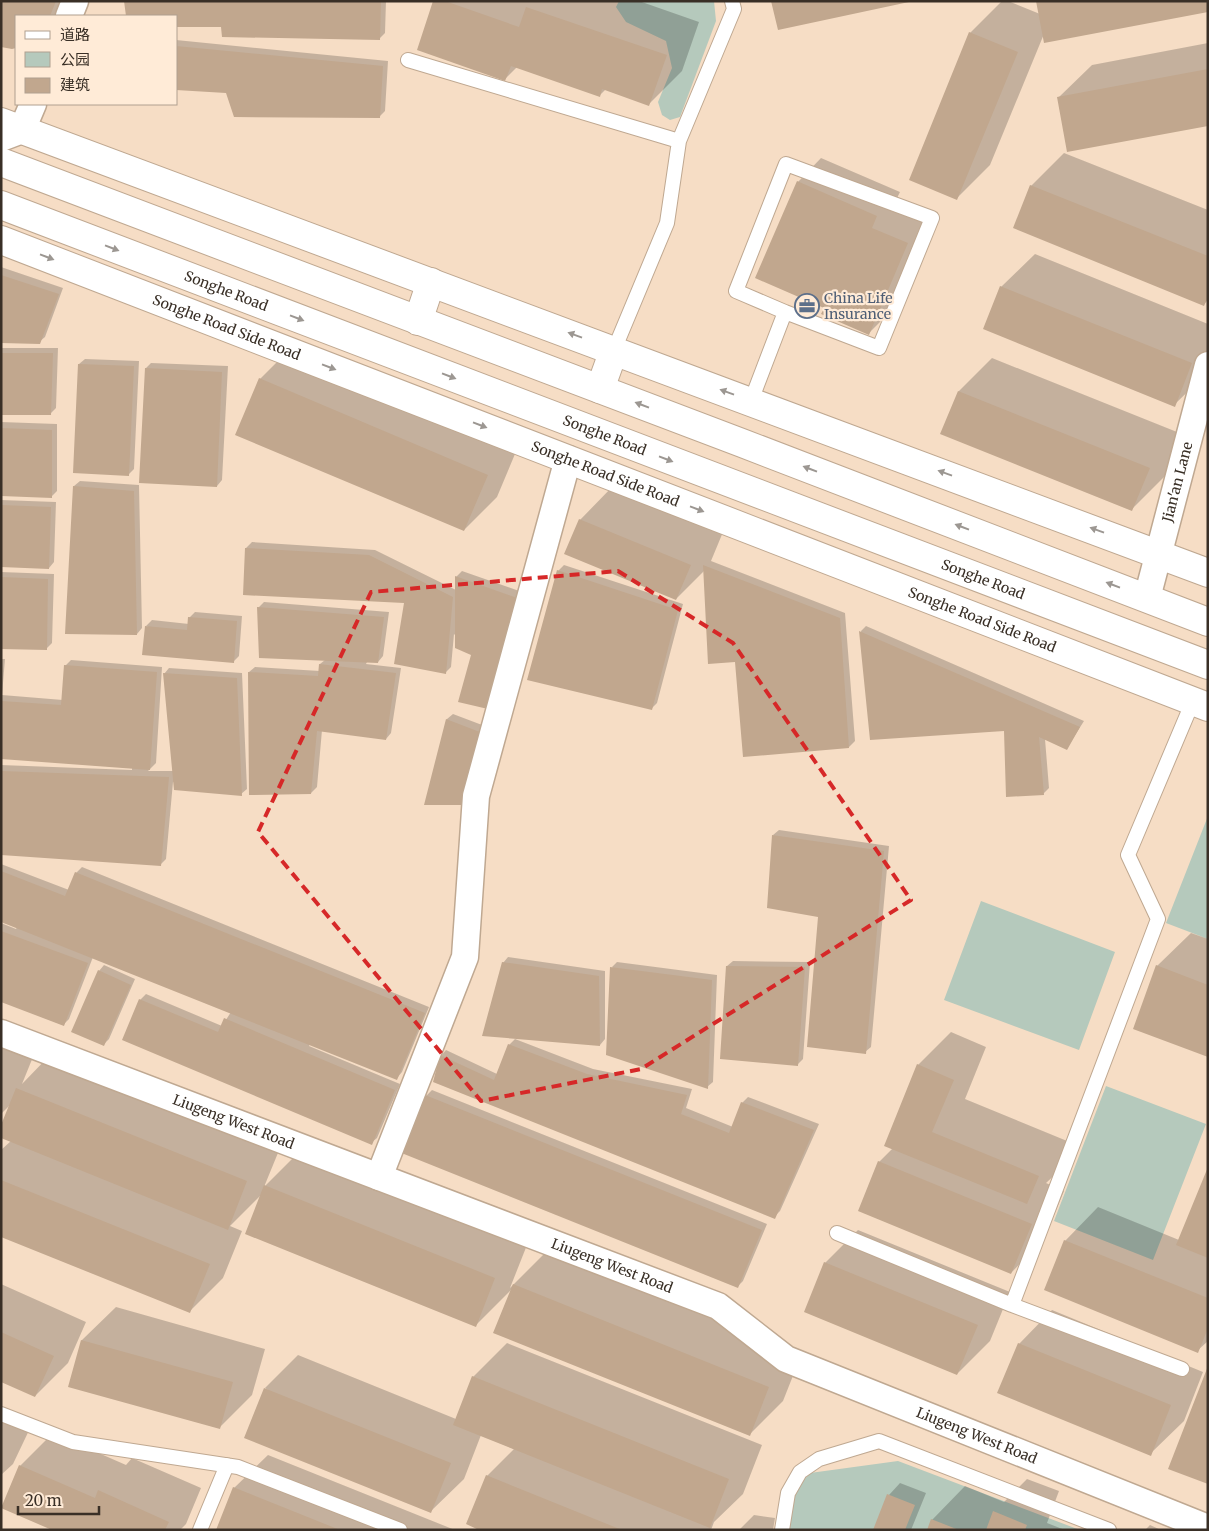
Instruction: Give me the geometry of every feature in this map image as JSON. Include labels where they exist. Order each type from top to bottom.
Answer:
[{"type":"street","points":[[69,15],[75,1]]},
{"type":"street","points":[[32,105],[8,130],[431,282],[1159,553],[1208,573]]},
{"type":"street","points":[[1,162],[1208,622]]},
{"type":"street","name":"Songhe Road","points":[[1,205],[1208,665]]},
{"type":"street","name":"Songhe Road Side Road","points":[[1,240],[1200,704]]},
{"type":"street","points":[[418,321],[431,282]]},
{"type":"street","points":[[600,389],[614,350]]},
{"type":"street","points":[[386,389],[396,356]]},
{"type":"street","name":"Jian'an Lane","points":[[1147,598],[1204,399],[1208,365]]},
{"type":"street","points":[[379,1177],[465,957],[476,796],[568,459],[580,426]]},
{"type":"street","points":[[1025,637],[1040,602]]},
{"type":"street","name":"Liugeng West Road","points":[[1,1033],[718,1306],[786,1359],[1208,1528]]},
{"type":"lane","points":[[614,350],[667,223],[678,141],[734,9],[732,1]]},
{"type":"lane","points":[[408,60],[678,141]]},
{"type":"lane","points":[[786,164],[932,218],[879,348],[786,312],[736,291],[786,164]]},
{"type":"lane","points":[[751,401],[786,312]]},
{"type":"lane","points":[[1012,1305],[1158,919],[1128,854],[1200,704]]},
{"type":"lane","points":[[837,1233],[1012,1305],[1182,1369]]},
{"type":"lane","points":[[1,1414],[73,1442],[238,1467],[400,1530]]},
{"type":"lane","points":[[782,1530],[788,1493],[800,1472],[819,1458],[879,1441],[1109,1530]]},
{"type":"lane","points":[[200,1530],[227,1466]]},
{"type":"highlighted area","points":[[618,571],[733,643],[911,900],[641,1069],[481,1101],[258,832],[371,592]]},
{"type":"green space","points":[[619,1],[714,1],[716,21],[680,117],[670,120],[662,115],[658,102],[672,68],[666,41],[626,22],[616,7]]},
{"type":"green space","points":[[1208,816],[1208,939],[1166,923]]},
{"type":"green space","points":[[981,901],[1115,952],[1079,1050],[944,1000]]},
{"type":"green space","points":[[1106,1086],[1206,1124],[1153,1260],[1054,1221]]},
{"type":"green space","points":[[898,1461],[1080,1530],[783,1530],[787,1499],[810,1473]]},
{"type":"building","points":[[1,1],[56,1],[50,15],[15,15],[15,48],[1,47]]},
{"type":"building","points":[[124,1],[381,1],[380,40],[222,37],[221,27],[178,27],[178,15],[126,15]]},
{"type":"building","points":[[433,1],[445,1],[519,27],[526,7],[667,55],[649,106],[602,89],[600,97],[511,66],[505,81],[417,50]]},
{"type":"building","points":[[771,1],[909,1],[909,2],[778,30]]},
{"type":"building","points":[[1036,1],[1208,1],[1208,12],[1044,43]]},
{"type":"building","points":[[969,32],[1018,52],[957,200],[909,180]]},
{"type":"building","points":[[178,46],[383,66],[380,118],[234,117],[226,93],[178,90]]},
{"type":"building","points":[[1208,69],[1208,126],[1067,152],[1057,97]]},
{"type":"building","points":[[797,181],[877,216],[872,228],[908,243],[869,335],[821,314],[824,308],[755,278]]},
{"type":"building","points":[[1030,185],[1208,256],[1208,297],[1204,306],[1013,228]]},
{"type":"building","points":[[1,275],[59,294],[40,344],[1,343]]},
{"type":"building","points":[[1000,286],[1192,363],[1175,407],[983,329]]},
{"type":"building","points":[[1,353],[53,353],[51,415],[1,415]]},
{"type":"building","points":[[78,364],[134,366],[129,476],[73,473]]},
{"type":"building","points":[[145,368],[222,372],[217,487],[139,483]]},
{"type":"building","points":[[259,378],[488,475],[464,531],[235,435]]},
{"type":"building","points":[[958,391],[1150,468],[1132,511],[940,434]]},
{"type":"building","points":[[1,428],[52,430],[52,498],[1,496]]},
{"type":"building","points":[[73,486],[134,491],[137,635],[65,634]]},
{"type":"building","points":[[1,505],[51,507],[49,569],[1,567]]},
{"type":"building","points":[[579,519],[691,565],[676,600],[564,554]]},
{"type":"building","points":[[245,548],[369,555],[453,597],[446,674],[394,664],[404,603],[243,595]]},
{"type":"building","points":[[703,565],[840,618],[849,748],[743,757],[735,662],[708,664]]},
{"type":"building","points":[[557,570],[678,610],[652,710],[527,680]]},
{"type":"building","points":[[455,576],[517,598],[488,709],[458,702],[471,655],[455,648]]},
{"type":"building","points":[[1,577],[48,579],[47,650],[1,649]]},
{"type":"building","points":[[257,607],[384,617],[378,663],[259,658]]},
{"type":"building","points":[[188,617],[237,621],[234,663],[142,655],[145,626],[187,630]]},
{"type":"building","points":[[859,631],[1080,727],[1067,750],[1039,737],[1044,795],[1006,797],[1004,731],[870,740]]},
{"type":"building","points":[[319,664],[396,673],[386,740],[317,731],[311,794],[249,795],[248,672],[318,676]]},
{"type":"building","points":[[64,665],[157,672],[150,770],[1,759],[1,701],[61,705]]},
{"type":"building","points":[[163,673],[237,678],[242,796],[174,790]]},
{"type":"building","points":[[446,719],[485,734],[464,805],[424,805]]},
{"type":"building","points":[[1,771],[169,777],[161,866],[1,855]]},
{"type":"building","points":[[772,835],[884,851],[866,1054],[807,1047],[818,917],[767,908]]},
{"type":"building","points":[[1,871],[65,896],[75,872],[425,1013],[397,1080],[1,922]]},
{"type":"building","points":[[1,931],[88,963],[64,1026],[1,1002]]},
{"type":"building","points":[[502,962],[599,976],[600,1046],[482,1036]]},
{"type":"building","points":[[1156,965],[1208,985],[1208,1057],[1133,1029]]},
{"type":"building","points":[[726,966],[805,967],[798,1066],[720,1059]]},
{"type":"building","points":[[610,967],[712,980],[708,1089],[606,1055]]},
{"type":"building","points":[[98,970],[131,985],[104,1046],[71,1032]]},
{"type":"building","points":[[139,999],[218,1032],[224,1018],[395,1090],[372,1145],[122,1040]]},
{"type":"building","points":[[508,1044],[587,1074],[687,1095],[681,1114],[729,1133],[741,1102],[814,1130],[775,1219],[433,1082],[440,1055],[494,1080]]},
{"type":"building","points":[[917,1064],[954,1080],[932,1132],[1039,1176],[1027,1204],[884,1146]]},
{"type":"building","points":[[16,1088],[247,1181],[228,1230],[1,1138],[1,1125]]},
{"type":"building","points":[[425,1095],[762,1230],[738,1288],[399,1152]]},
{"type":"building","points":[[878,1161],[1032,1224],[1011,1274],[858,1211]]},
{"type":"building","points":[[1208,1167],[1208,1258],[1176,1245]]},
{"type":"building","points":[[1,1180],[210,1264],[190,1313],[1,1237]]},
{"type":"building","points":[[264,1185],[495,1278],[476,1327],[245,1234]]},
{"type":"building","points":[[1064,1240],[1208,1298],[1208,1328],[1198,1353],[1044,1290]]},
{"type":"building","points":[[824,1262],[978,1325],[957,1375],[804,1312]]},
{"type":"building","points":[[513,1284],[769,1387],[750,1436],[493,1333]]},
{"type":"building","points":[[1,1332],[54,1356],[35,1397],[1,1382]]},
{"type":"building","points":[[81,1340],[233,1382],[220,1429],[68,1387]]},
{"type":"building","points":[[1018,1343],[1171,1405],[1151,1456],[997,1393]]},
{"type":"building","points":[[1208,1366],[1208,1484],[1168,1469]]},
{"type":"building","points":[[472,1376],[729,1479],[710,1528],[453,1425]]},
{"type":"building","points":[[264,1388],[451,1463],[431,1513],[244,1438]]},
{"type":"building","points":[[19,1465],[95,1498],[98,1490],[169,1522],[165,1530],[52,1530],[1,1508]]},
{"type":"building","points":[[486,1475],[622,1530],[479,1530],[466,1524]]},
{"type":"building","points":[[233,1487],[340,1530],[216,1530]]},
{"type":"building","points":[[887,1494],[915,1505],[905,1530],[873,1530]]},
{"type":"building","points":[[993,1511],[1027,1525],[1025,1530],[986,1530]]},
{"type":"building","points":[[931,1519],[959,1530],[927,1530]]},
{"type":"place","name":"China Life Insurance","points":[[807,306]]}]
